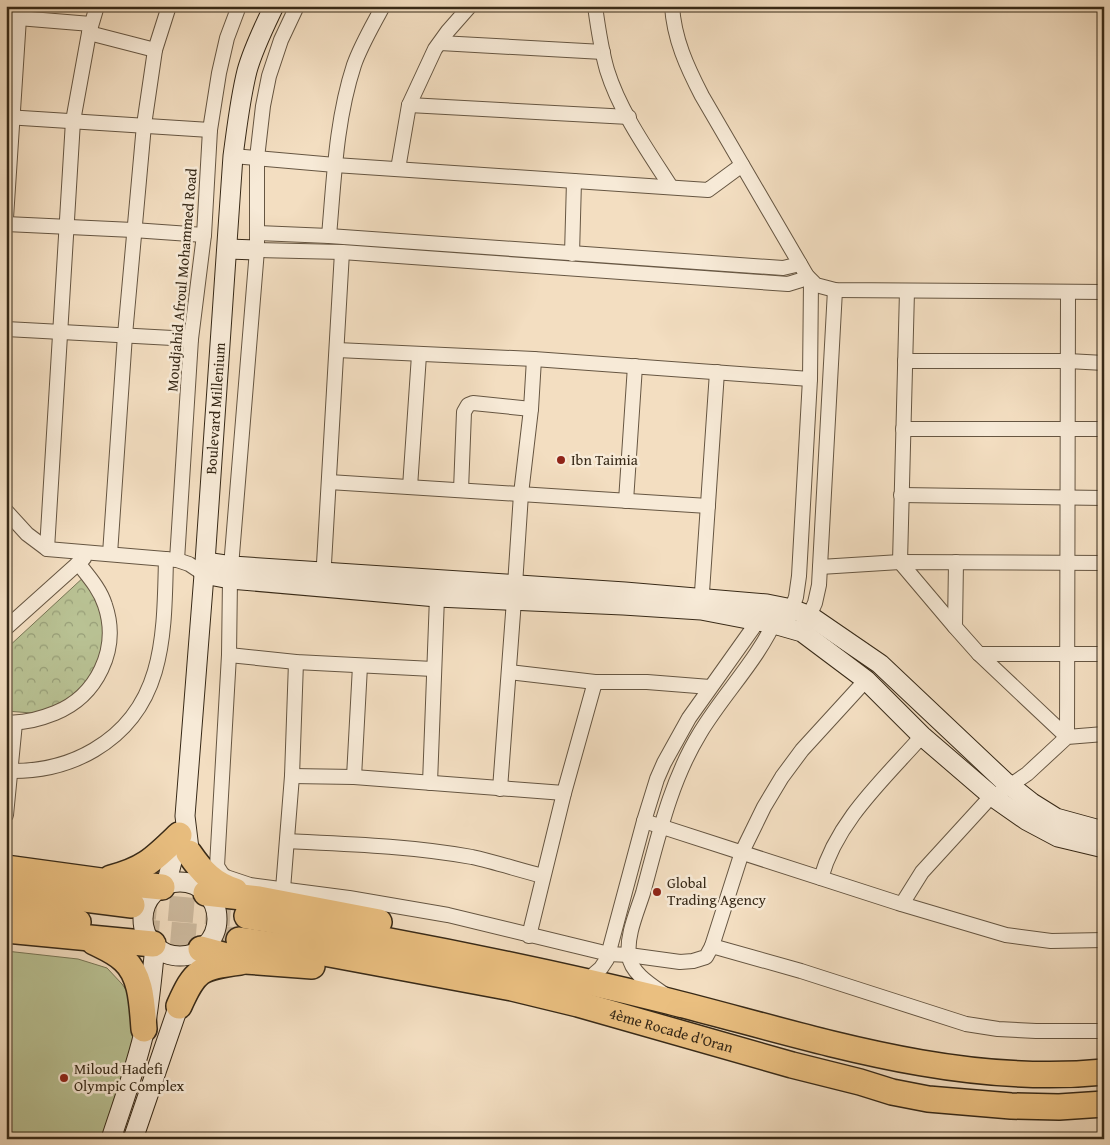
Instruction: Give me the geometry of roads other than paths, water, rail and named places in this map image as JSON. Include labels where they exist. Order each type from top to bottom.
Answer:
[{"type":"highway","points":[[101,881],[140,868],[184,835],[201,870],[210,879],[253,908]]},
{"type":"highway","points":[[6,868],[101,881],[164,886]]},
{"type":"highway","points":[[6,889],[132,904]]},
{"type":"highway","points":[[204,891],[253,908],[343,914],[546,957],[594,974],[683,1000],[698,1009]]},
{"type":"highway","name":"4ème Rocade d'Oran","points":[[253,908],[365,936],[551,973],[849,1048],[936,1065],[1022,1073],[1104,1072]]},
{"type":"highway","points":[[6,911],[147,941]]},
{"type":"highway","points":[[6,930],[87,939],[147,941]]},
{"type":"highway","points":[[87,939],[112,951],[124,959],[130,966],[135,975],[142,1000],[144,1029]]},
{"type":"highway","points":[[199,950],[242,951]]},
{"type":"highway","name":"4ème Rocade d'Oran","points":[[242,951],[308,950],[512,988],[578,1004],[892,1092],[928,1099],[1011,1106],[1104,1104]]},
{"type":"highway","points":[[179,1006],[189,984],[196,975],[242,951]]},
{"type":"main road","name":"Boulevard Millenium","points":[[184,835],[188,564],[228,249],[233,156],[239,114],[248,69],[274,6]]},
{"type":"main road","points":[[228,249],[258,242]]},
{"type":"main road","points":[[188,564],[231,573],[323,580],[701,604],[780,607],[786,624],[866,680],[922,736],[994,797],[1026,820],[1058,837],[1104,848]]},
{"type":"main road","points":[[323,580],[437,597],[515,592]]},
{"type":"main road","points":[[701,604],[786,624],[880,664],[1011,786],[1032,803],[1056,818],[1096,829],[1104,829]]},
{"type":"main road","points":[[164,886],[184,835]]},
{"type":"main road","points":[[147,941],[165,953],[176,956],[187,955],[199,950],[210,940],[216,929],[217,916],[213,904],[194,873],[184,835]]},
{"type":"main road","points":[[110,1139],[133,1071],[144,1029],[151,987],[143,913],[153,894],[164,886],[184,882],[204,891]]},
{"type":"main road","points":[[133,1139],[199,950]]},
{"type":"street","points":[[47,549],[73,122],[90,29],[98,6]]},
{"type":"street","points":[[110,554],[133,230],[144,125],[154,50],[168,6]]},
{"type":"street","name":"Moudjahid Afroul Mohammed Road","points":[[8,771],[51,768],[77,760],[108,742],[125,727],[150,688],[160,653],[165,624],[188,564],[191,339],[204,235],[210,130],[219,73],[239,6]]},
{"type":"street","points":[[297,6],[281,40],[269,76],[263,106],[257,158],[258,242],[231,573],[229,655],[217,866],[222,874],[231,880],[250,885],[349,898],[448,915],[609,954],[680,962],[693,961],[706,957],[712,946],[742,852],[764,807],[802,750],[866,680]]},
{"type":"street","points":[[329,236],[335,165],[344,105],[355,64],[383,6]]},
{"type":"street","points":[[398,169],[409,105],[448,30],[470,6]]},
{"type":"street","points":[[595,6],[608,72],[629,117],[670,188]]},
{"type":"street","points":[[672,6],[677,38],[686,66],[809,279],[822,288],[835,290],[1104,292]]},
{"type":"street","points":[[6,218],[12,18],[90,29],[154,50]]},
{"type":"street","points":[[440,43],[603,52]]},
{"type":"street","points":[[409,105],[629,117]]},
{"type":"street","points":[[9,117],[210,130]]},
{"type":"street","points":[[233,156],[335,165],[708,190],[742,165]]},
{"type":"street","points":[[572,254],[574,181]]},
{"type":"street","points":[[6,224],[204,235]]},
{"type":"street","points":[[258,242],[329,236],[783,268],[800,264]]},
{"type":"street","points":[[258,242],[342,252],[546,268],[788,284],[809,279]]},
{"type":"street","points":[[323,580],[342,252]]},
{"type":"street","points":[[546,268],[548,252]]},
{"type":"street","points":[[786,624],[780,607],[796,597],[799,576],[810,379],[809,279]]},
{"type":"street","points":[[664,994],[636,971],[629,955],[631,932],[676,780],[699,734],[727,691],[760,647],[818,595],[835,290]]},
{"type":"street","points":[[907,291],[900,562],[979,654],[1067,737]]},
{"type":"street","points":[[1067,737],[1068,292]]},
{"type":"street","points":[[6,329],[191,339]]},
{"type":"street","points":[[337,350],[534,359],[810,379]]},
{"type":"street","points":[[410,486],[419,355]]},
{"type":"street","points":[[500,789],[515,592],[520,494],[531,409],[534,359]]},
{"type":"street","points":[[905,361],[1104,363]]},
{"type":"street","points":[[626,501],[635,366]]},
{"type":"street","points":[[701,604],[717,372]]},
{"type":"street","points":[[461,490],[464,412],[468,404],[531,409]]},
{"type":"street","points":[[903,429],[1104,429]]},
{"type":"street","points":[[328,482],[708,506]]},
{"type":"street","points":[[901,495],[1104,498]]},
{"type":"street","points":[[6,511],[27,534],[47,549],[110,554],[188,564]]},
{"type":"street","points":[[6,628],[90,552]]},
{"type":"street","points":[[820,566],[900,562],[1104,563]]},
{"type":"street","points":[[954,627],[956,562]]},
{"type":"street","points":[[6,815],[11,722],[40,719],[66,708],[86,694],[99,677],[106,661],[110,641],[109,621],[105,605],[97,587],[78,564]]},
{"type":"street","points":[[430,783],[437,597]]},
{"type":"street","points":[[594,974],[605,964],[609,954],[657,779],[680,732],[710,687],[786,624]]},
{"type":"street","points":[[979,654],[1104,654]]},
{"type":"street","points":[[229,655],[296,662],[433,669]]},
{"type":"street","points":[[283,889],[292,776],[296,662]]},
{"type":"street","points":[[354,777],[360,666]]},
{"type":"street","points":[[509,672],[595,682],[647,682],[710,687]]},
{"type":"street","points":[[529,936],[542,876],[595,682]]},
{"type":"street","points":[[902,904],[922,872],[986,802],[1027,774],[1067,737],[1104,734]]},
{"type":"street","points":[[822,878],[827,858],[850,819],[922,736]]},
{"type":"street","points":[[292,776],[354,777],[564,793]]},
{"type":"street","points":[[644,822],[1006,935],[1058,941],[1104,940]]},
{"type":"street","points":[[288,841],[354,844],[438,853],[472,858],[542,876]]},
{"type":"street","points":[[712,946],[801,971],[966,1024],[998,1029],[1036,1031],[1104,1031]]},
{"type":"tunnel","points":[[132,905],[247,916]]},
{"type":"tunnel","points":[[134,931],[239,940]]},
{"type":"place","name":"Ibn Taimia","points":[[561,460]]},
{"type":"place","name":"Global Trading Agency","points":[[657,892]]},
{"type":"place","name":"Miloud Hadefi Olympic Complex","points":[[64,1078]]}]
